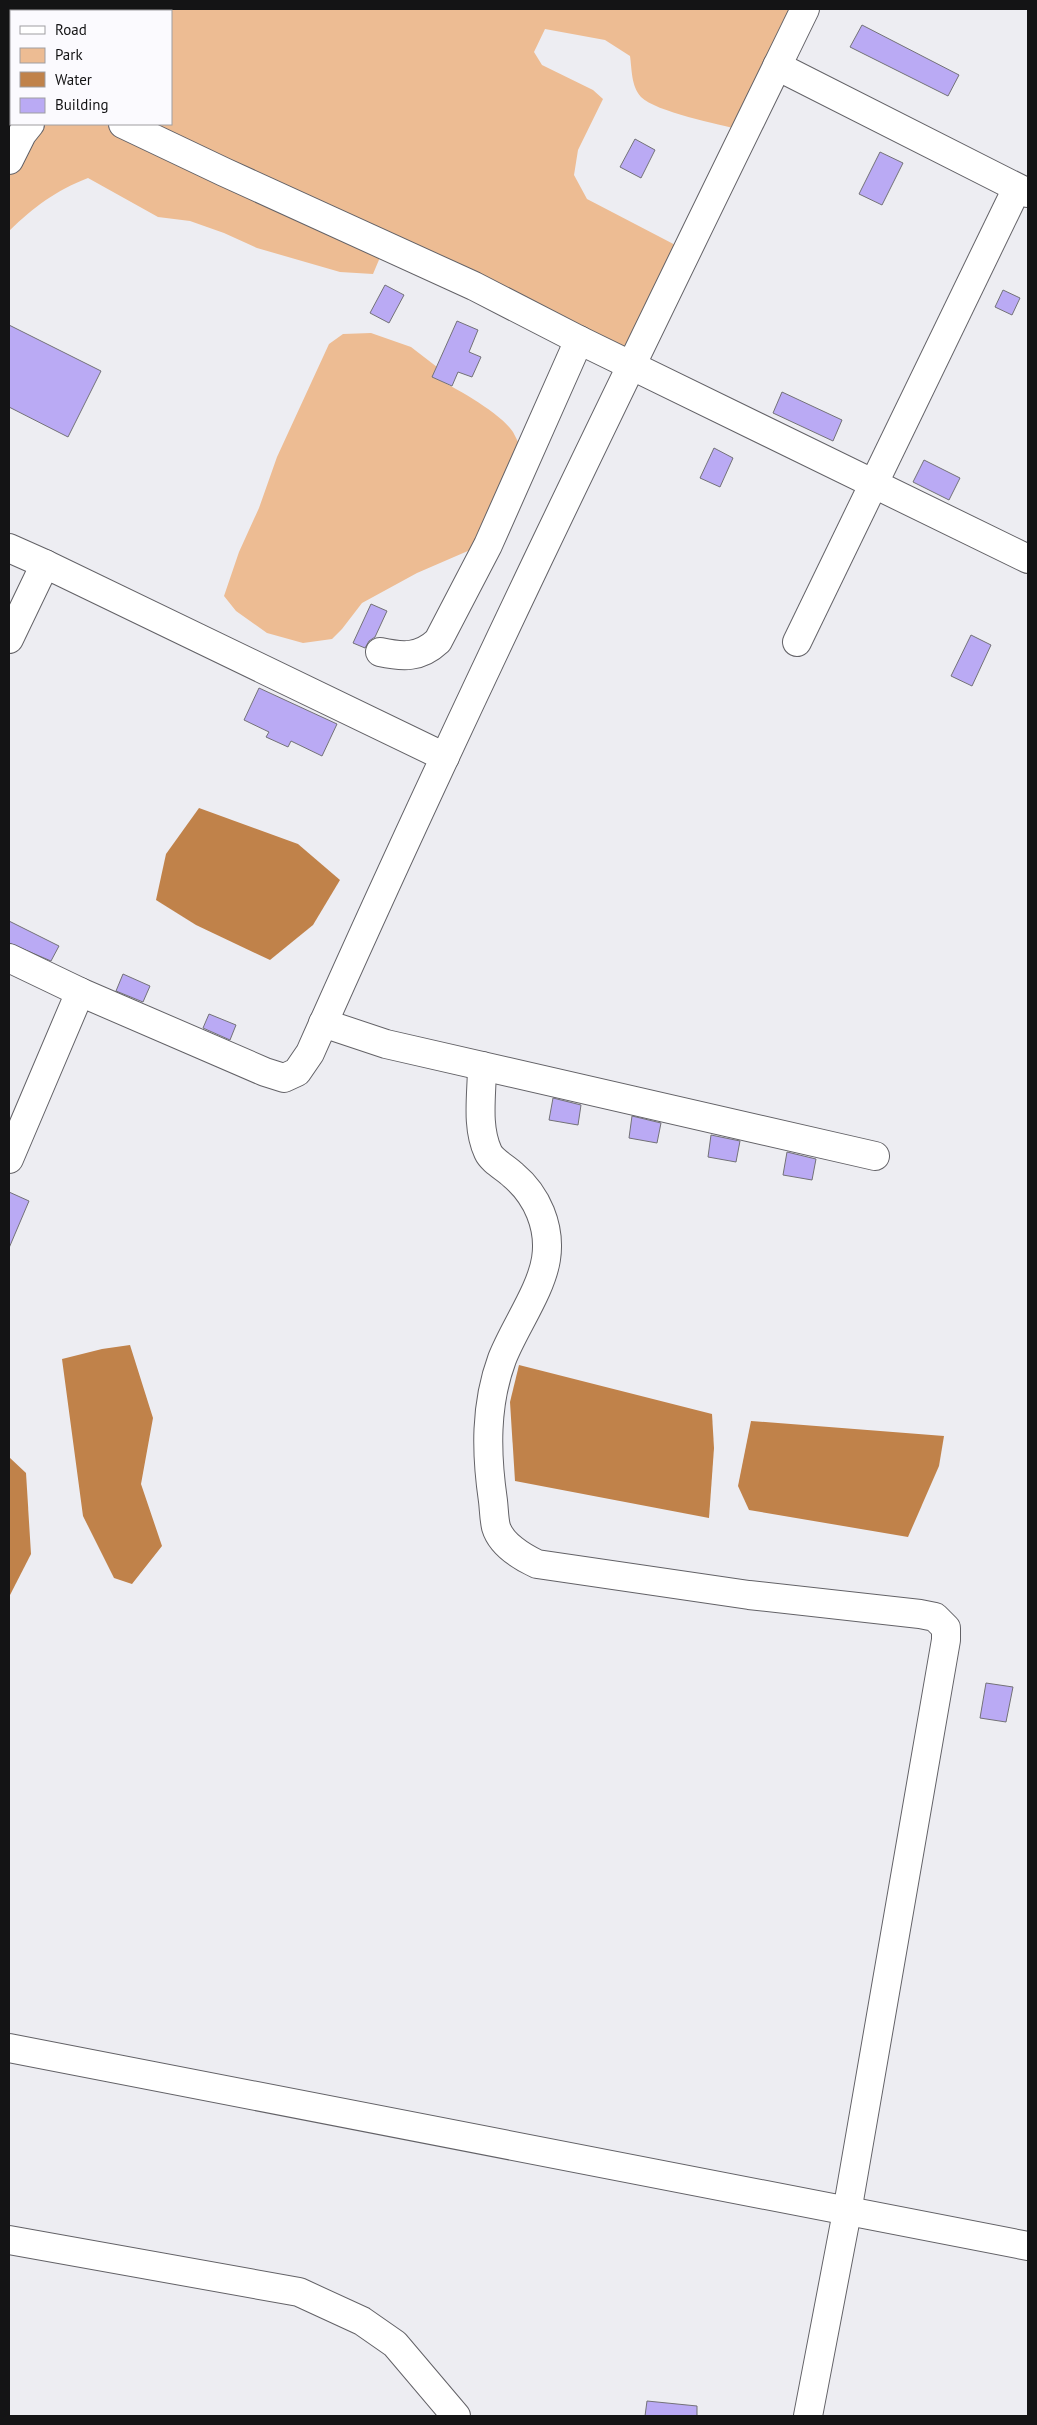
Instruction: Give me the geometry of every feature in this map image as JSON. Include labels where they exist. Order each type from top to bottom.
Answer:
[{"type":"lane","points":[[9,958],[80,992],[284,1078],[297,1072],[310,1053],[445,757],[631,365],[805,9]]},
{"type":"lane","points":[[777,66],[1023,191],[874,484],[798,642]]},
{"type":"lane","points":[[9,160],[22,134],[29,125]]},
{"type":"lane","points":[[126,125],[224,172],[474,286],[579,340],[1028,559]]},
{"type":"lane","points":[[380,652],[411,656],[421,653],[438,641],[488,545],[579,340]]},
{"type":"lane","points":[[9,548],[445,757]]},
{"type":"lane","points":[[9,639],[45,564]]},
{"type":"lane","points":[[9,1160],[80,992]]},
{"type":"lane","points":[[323,1023],[386,1044],[874,1156]]},
{"type":"lane","points":[[482,1066],[482,1137],[489,1154],[517,1178],[533,1199],[543,1215],[546,1239],[546,1259],[540,1279],[502,1359],[489,1407],[489,1478],[496,1528],[508,1544],[521,1556],[537,1564],[749,1595],[935,1616],[946,1628],[945,1650],[847,2212],[808,2416]]},
{"type":"lane","points":[[9,2048],[1028,2246]]},
{"type":"lane","points":[[9,2240],[299,2292],[362,2321],[395,2344],[456,2416]]},
{"type":"green space","points":[[9,9],[800,9],[741,130],[660,108],[641,97],[635,88],[632,77],[630,56],[605,40],[545,29],[534,52],[542,65],[593,90],[603,99],[578,150],[574,175],[587,199],[683,249],[629,360],[135,125],[172,125],[172,10],[10,10],[10,125],[24,125],[9,150]]},
{"type":"green space","points":[[34,125],[117,125],[381,255],[373,274],[340,272],[257,248],[224,233],[190,221],[158,217],[88,178],[65,188],[46,200],[9,231],[9,169]]},
{"type":"green space","points":[[371,333],[411,347],[437,367],[433,377],[464,394],[498,417],[513,432],[524,453],[484,544],[417,573],[362,603],[332,639],[303,643],[267,633],[236,611],[224,596],[239,552],[259,508],[277,457],[329,344],[343,334]]},
{"type":"water","points":[[199,808],[298,844],[340,880],[313,925],[270,960],[196,925],[156,900],[166,854]]},
{"type":"water","points":[[130,1345],[153,1418],[141,1484],[162,1546],[132,1584],[114,1578],[83,1516],[62,1359],[102,1349]]},
{"type":"water","points":[[519,1365],[712,1414],[714,1448],[709,1518],[515,1481],[510,1402]]},
{"type":"water","points":[[751,1421],[944,1436],[939,1466],[908,1537],[749,1510],[738,1486]]},
{"type":"water","points":[[9,1457],[26,1473],[31,1554],[9,1597]]},
{"type":"building","points":[[862,25],[959,75],[948,96],[850,47]]},
{"type":"building","points":[[635,139],[655,150],[641,178],[620,167]]},
{"type":"building","points":[[880,152],[903,163],[882,205],[859,194]]},
{"type":"building","points":[[385,285],[404,295],[389,323],[370,313]]},
{"type":"building","points":[[1003,290],[1020,298],[1012,315],[995,307]]},
{"type":"building","points":[[457,321],[478,330],[469,352],[481,357],[472,377],[458,372],[452,386],[432,377]]},
{"type":"building","points":[[9,325],[101,371],[68,437],[9,407]]},
{"type":"building","points":[[782,392],[842,420],[833,441],[773,413]]},
{"type":"building","points":[[714,448],[733,458],[720,487],[700,478]]},
{"type":"building","points":[[924,460],[960,478],[949,500],[913,482]]},
{"type":"building","points":[[371,604],[387,611],[375,637],[369,641],[365,648],[353,643]]},
{"type":"building","points":[[971,635],[991,645],[972,686],[951,676]]},
{"type":"building","points":[[259,688],[337,724],[322,756],[291,741],[288,747],[266,737],[269,732],[244,720]]},
{"type":"building","points":[[9,921],[59,946],[51,961],[9,943]]},
{"type":"building","points":[[123,974],[150,986],[143,1002],[116,991]]},
{"type":"building","points":[[209,1014],[236,1025],[230,1040],[203,1028]]},
{"type":"building","points":[[553,1098],[581,1105],[578,1125],[549,1120]]},
{"type":"building","points":[[632,1116],[661,1123],[657,1143],[629,1138]]},
{"type":"building","points":[[711,1135],[740,1141],[736,1162],[708,1157]]},
{"type":"building","points":[[787,1152],[816,1159],[812,1180],[783,1175]]},
{"type":"building","points":[[9,1192],[29,1201],[9,1248]]},
{"type":"building","points":[[986,1683],[1013,1687],[1006,1722],[980,1718]]},
{"type":"building","points":[[647,2401],[697,2406],[697,2416],[645,2416]]}]
